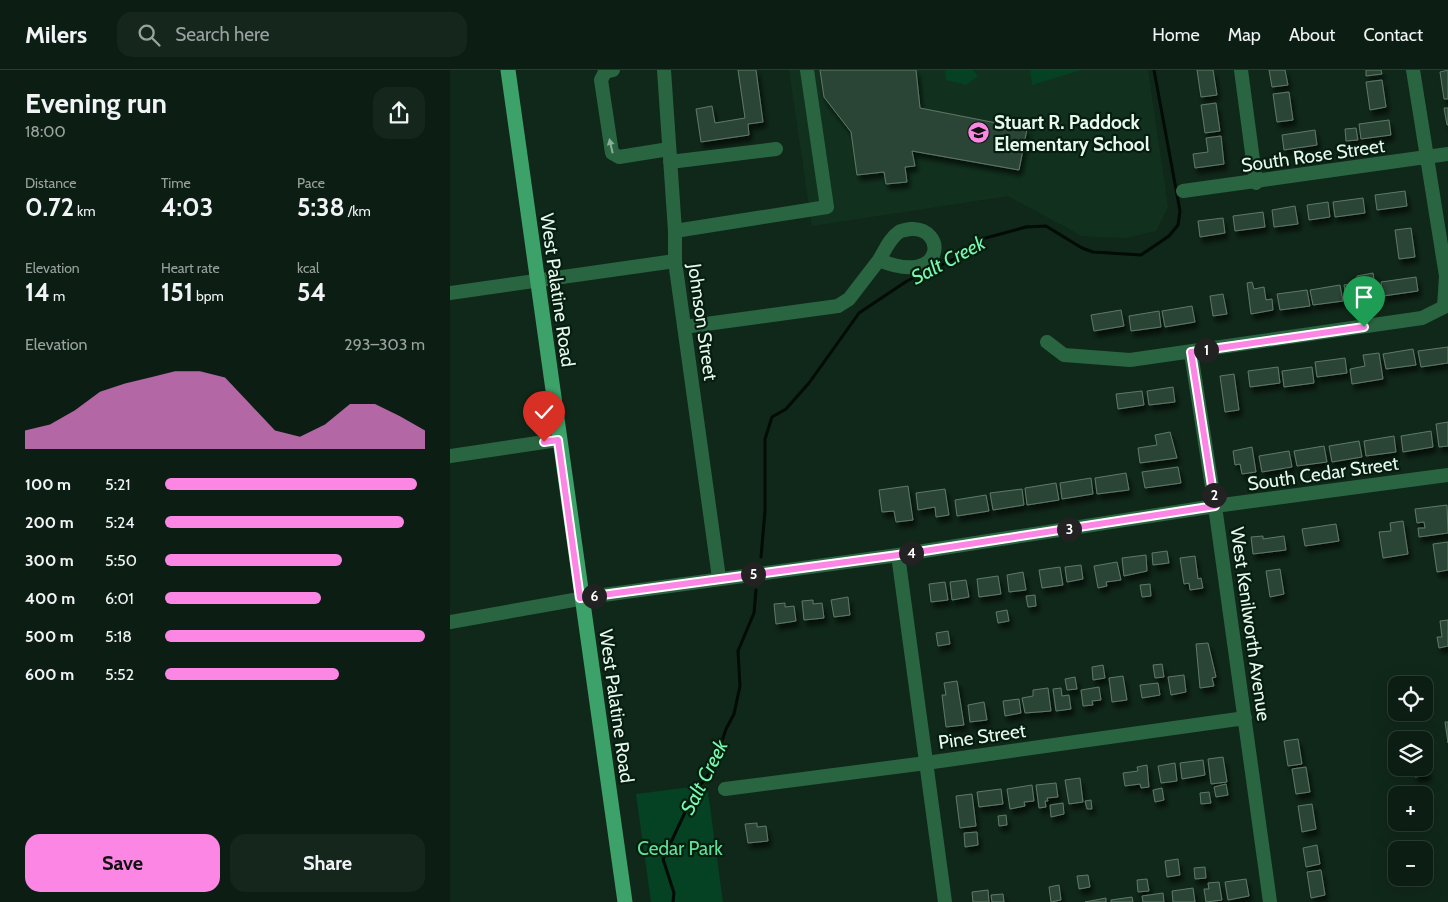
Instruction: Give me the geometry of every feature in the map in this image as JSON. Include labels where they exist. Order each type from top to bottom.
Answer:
[{"type":"main road","name":"West Palatine Road","points":[[508,70],[580,598],[625,902]]},
{"type":"street","points":[[613,70],[605,72],[601,80],[612,153],[619,157],[670,156],[776,149]]},
{"type":"street","name":"Johnson Street","points":[[664,70],[675,231],[675,261],[719,578]]},
{"type":"street","points":[[675,231],[827,207],[807,70]]},
{"type":"street","points":[[1241,70],[1256,182]]},
{"type":"street","points":[[1047,342],[1064,355],[1130,360],[1422,318],[1444,306],[1446,276],[1413,70]]},
{"type":"street","name":"South Rose Street","points":[[1183,191],[1448,154]]},
{"type":"street","points":[[684,327],[838,306],[849,300],[879,260]]},
{"type":"street","points":[[450,293],[675,261]]},
{"type":"street","name":"West Kenilworth Avenue","points":[[1191,352],[1215,506],[1270,902]]},
{"type":"street","points":[[450,456],[558,440]]},
{"type":"street","name":"South Cedar Street","points":[[450,622],[580,598],[898,555],[1215,506],[1448,475]]},
{"type":"street","points":[[898,555],[945,902]]},
{"type":"street","name":"Pine Street","points":[[725,789],[1245,718]]},
{"type":"shaded area","name":"Stuart R. Paddock Elementary School","points":[[789,70],[1148,70],[1168,207],[1156,231],[1125,238],[1082,236],[1008,196],[812,226]]},
{"type":"green space","points":[[945,70],[973,70],[978,76],[966,85],[946,80]]},
{"type":"green space","points":[[1030,70],[1081,70],[1032,85]]},
{"type":"green space","name":"Cedar Park","points":[[707,785],[723,902],[651,902],[636,794]]},
{"type":"building","points":[[738,70],[756,70],[763,122],[748,124],[749,135],[701,142],[696,109],[712,106],[715,123],[745,118]]},
{"type":"building","points":[[820,70],[916,70],[920,108],[1027,129],[1019,170],[912,151],[915,166],[905,167],[907,182],[886,184],[884,172],[857,175],[851,132],[824,97]]},
{"type":"building","points":[[1197,70],[1213,70],[1217,95],[1201,97]]},
{"type":"building","points":[[1269,70],[1285,70],[1288,85],[1272,87]]},
{"type":"building","points":[[1366,70],[1381,70],[1382,74],[1366,76]]},
{"type":"building","points":[[1448,70],[1448,99],[1444,99],[1440,72]]},
{"type":"building","points":[[1382,80],[1386,107],[1370,110],[1366,82]]},
{"type":"building","points":[[1289,92],[1293,120],[1277,122],[1273,94]]},
{"type":"building","points":[[1216,103],[1220,131],[1205,133],[1201,105]]},
{"type":"building","points":[[1444,108],[1448,108],[1448,125],[1447,125]]},
{"type":"building","points":[[1389,120],[1391,135],[1361,139],[1359,124]]},
{"type":"building","points":[[1356,128],[1358,140],[1346,141],[1345,129]]},
{"type":"building","points":[[1315,130],[1317,145],[1284,150],[1282,135]]},
{"type":"building","points":[[1221,136],[1224,164],[1195,168],[1193,154],[1208,152],[1206,138]]},
{"type":"building","points":[[1405,191],[1407,206],[1377,210],[1375,195]]},
{"type":"building","points":[[1363,198],[1365,213],[1335,217],[1333,202]]},
{"type":"building","points":[[1328,202],[1330,217],[1309,220],[1307,205]]},
{"type":"building","points":[[1295,206],[1298,224],[1274,227],[1272,210]]},
{"type":"building","points":[[1263,212],[1265,227],[1235,231],[1233,216]]},
{"type":"building","points":[[1223,218],[1225,233],[1200,237],[1198,221]]},
{"type":"building","points":[[1411,228],[1415,257],[1399,259],[1395,230]]},
{"type":"building","points":[[1373,273],[1377,296],[1347,301],[1344,285],[1358,283],[1357,276]]},
{"type":"building","points":[[1416,277],[1418,291],[1383,296],[1381,282]]},
{"type":"building","points":[[1252,282],[1254,289],[1264,287],[1266,300],[1272,299],[1273,310],[1251,314],[1247,283]]},
{"type":"building","points":[[1340,285],[1343,301],[1313,305],[1310,290]]},
{"type":"building","points":[[1307,290],[1310,306],[1280,310],[1277,294]]},
{"type":"building","points":[[1223,294],[1227,314],[1213,316],[1210,296]]},
{"type":"building","points":[[1192,306],[1195,322],[1165,327],[1162,311]]},
{"type":"building","points":[[1121,310],[1124,326],[1094,331],[1091,315]]},
{"type":"building","points":[[1159,311],[1161,327],[1131,331],[1129,316]]},
{"type":"building","points":[[1448,347],[1448,363],[1421,367],[1418,351]]},
{"type":"building","points":[[1413,349],[1416,365],[1386,369],[1383,354]]},
{"type":"building","points":[[1379,353],[1383,379],[1352,384],[1350,369],[1365,366],[1363,355]]},
{"type":"building","points":[[1345,358],[1347,373],[1317,377],[1315,362]]},
{"type":"building","points":[[1278,367],[1280,383],[1250,387],[1248,371]]},
{"type":"building","points":[[1312,367],[1314,383],[1284,387],[1282,371]]},
{"type":"building","points":[[1234,374],[1239,410],[1225,412],[1220,376]]},
{"type":"building","points":[[1173,387],[1175,402],[1149,405],[1147,391]]},
{"type":"building","points":[[1142,391],[1144,405],[1118,409],[1116,394]]},
{"type":"building","points":[[1448,422],[1448,446],[1439,447],[1436,424]]},
{"type":"building","points":[[1431,431],[1433,447],[1403,452],[1401,436]]},
{"type":"building","points":[[1170,432],[1177,458],[1140,463],[1138,448],[1157,445],[1155,435]]},
{"type":"building","points":[[1394,436],[1396,452],[1366,456],[1364,441]]},
{"type":"building","points":[[1359,441],[1362,457],[1332,462],[1329,446]]},
{"type":"building","points":[[1324,446],[1327,462],[1297,466],[1294,451]]},
{"type":"building","points":[[1252,447],[1256,472],[1242,474],[1240,464],[1235,465],[1233,451]]},
{"type":"building","points":[[1289,451],[1292,467],[1262,472],[1259,456]]},
{"type":"building","points":[[1178,467],[1181,483],[1145,488],[1142,472]]},
{"type":"building","points":[[1126,473],[1129,490],[1097,494],[1095,478]]},
{"type":"building","points":[[1091,478],[1093,494],[1062,499],[1060,483]]},
{"type":"building","points":[[1056,483],[1059,500],[1027,505],[1025,488]]},
{"type":"building","points":[[908,486],[913,520],[896,522],[894,511],[882,512],[879,490]]},
{"type":"building","points":[[945,489],[949,515],[936,517],[935,507],[918,510],[916,493]]},
{"type":"building","points":[[1022,489],[1024,505],[993,510],[990,493]]},
{"type":"building","points":[[986,495],[989,511],[957,516],[955,500]]},
{"type":"building","points":[[1447,505],[1448,533],[1419,537],[1418,528],[1425,528],[1424,522],[1417,523],[1415,509]]},
{"type":"building","points":[[1403,521],[1408,554],[1383,558],[1379,532],[1391,531],[1390,523]]},
{"type":"building","points":[[1336,524],[1339,541],[1305,546],[1302,529]]},
{"type":"building","points":[[1263,536],[1263,539],[1284,536],[1286,550],[1253,554],[1251,537]]},
{"type":"building","points":[[1448,542],[1448,570],[1437,572],[1433,544]]},
{"type":"building","points":[[1167,551],[1169,563],[1153,565],[1152,553]]},
{"type":"building","points":[[1146,555],[1147,571],[1124,576],[1122,558]]},
{"type":"building","points":[[1195,556],[1198,579],[1201,578],[1203,588],[1190,590],[1189,583],[1184,584],[1180,558]]},
{"type":"building","points":[[1117,562],[1121,580],[1106,582],[1107,586],[1098,588],[1094,566]]},
{"type":"building","points":[[1081,565],[1083,579],[1067,582],[1065,567]]},
{"type":"building","points":[[1060,567],[1063,585],[1042,588],[1039,570]]},
{"type":"building","points":[[1280,569],[1284,594],[1270,597],[1266,571]]},
{"type":"building","points":[[1023,572],[1026,590],[1009,592],[1007,575]]},
{"type":"building","points":[[998,576],[1001,594],[979,597],[977,579]]},
{"type":"building","points":[[966,580],[969,597],[952,600],[950,582]]},
{"type":"building","points":[[945,582],[948,600],[931,602],[929,584]]},
{"type":"building","points":[[1150,584],[1151,596],[1142,597],[1140,585]]},
{"type":"building","points":[[1035,595],[1036,606],[1028,607],[1026,596]]},
{"type":"building","points":[[848,597],[850,615],[834,617],[831,600]]},
{"type":"building","points":[[813,600],[813,604],[822,603],[824,618],[804,620],[802,601]]},
{"type":"building","points":[[785,603],[785,607],[794,606],[796,621],[776,624],[774,604]]},
{"type":"building","points":[[1007,610],[1009,621],[998,623],[996,612]]},
{"type":"building","points":[[1448,620],[1448,646],[1439,648],[1437,637],[1442,637],[1440,621]]},
{"type":"building","points":[[948,631],[950,644],[938,646],[936,633]]},
{"type":"building","points":[[1208,643],[1216,677],[1212,678],[1214,686],[1200,688],[1196,644]]},
{"type":"building","points":[[1162,664],[1164,677],[1155,678],[1153,665]]},
{"type":"building","points":[[1103,665],[1105,678],[1093,680],[1092,667]]},
{"type":"building","points":[[1184,675],[1186,692],[1171,695],[1168,677]]},
{"type":"building","points":[[1123,676],[1127,700],[1112,702],[1109,678]]},
{"type":"building","points":[[1075,677],[1077,689],[1067,690],[1065,679]]},
{"type":"building","points":[[957,681],[964,725],[946,727],[942,695],[946,695],[944,683]]},
{"type":"building","points":[[1158,683],[1160,695],[1142,698],[1140,685]]},
{"type":"building","points":[[1099,687],[1101,700],[1092,701],[1093,705],[1083,706],[1081,690]]},
{"type":"building","points":[[1048,688],[1051,711],[1025,713],[1022,698],[1033,696],[1033,690]]},
{"type":"building","points":[[1061,688],[1062,696],[1069,695],[1071,709],[1056,711],[1053,689]]},
{"type":"building","points":[[1019,699],[1021,713],[1005,716],[1003,701]]},
{"type":"building","points":[[984,702],[987,720],[970,722],[968,705]]},
{"type":"building","points":[[1445,722],[1448,722],[1448,743]]},
{"type":"building","points":[[1298,739],[1302,764],[1288,766],[1284,741]]},
{"type":"building","points":[[1223,757],[1227,782],[1211,784],[1208,759]]},
{"type":"building","points":[[1203,760],[1205,775],[1182,779],[1180,763]]},
{"type":"building","points":[[1175,763],[1177,781],[1161,783],[1158,766]]},
{"type":"building","points":[[1147,765],[1149,787],[1141,788],[1140,784],[1125,786],[1123,773],[1138,771],[1137,767]]},
{"type":"building","points":[[1306,767],[1310,792],[1296,794],[1292,769]]},
{"type":"building","points":[[1080,778],[1083,802],[1069,804],[1065,780]]},
{"type":"building","points":[[1056,783],[1058,797],[1047,798],[1048,801],[1045,801],[1046,807],[1039,808],[1036,785]]},
{"type":"building","points":[[1226,784],[1228,795],[1216,797],[1214,787]]},
{"type":"building","points":[[1032,785],[1034,801],[1024,802],[1025,806],[1010,809],[1007,789]]},
{"type":"building","points":[[1162,788],[1164,800],[1155,802],[1153,790]]},
{"type":"building","points":[[1001,789],[1003,804],[979,807],[977,792]]},
{"type":"building","points":[[1209,792],[1211,803],[1201,804],[1200,793]]},
{"type":"building","points":[[972,794],[976,826],[960,828],[956,796]]},
{"type":"building","points":[[1091,800],[1092,809],[1087,809],[1085,801]]},
{"type":"building","points":[[1063,803],[1064,814],[1051,817],[1050,805]]},
{"type":"building","points":[[1312,804],[1316,829],[1302,832],[1298,806]]},
{"type":"building","points":[[1006,815],[1007,825],[999,826],[998,816]]},
{"type":"building","points":[[757,823],[757,827],[766,826],[768,841],[748,843],[745,824]]},
{"type":"building","points":[[977,832],[978,845],[965,847],[964,833]]},
{"type":"building","points":[[1317,845],[1320,864],[1306,867],[1303,848]]},
{"type":"building","points":[[1178,859],[1180,875],[1167,877],[1165,861]]},
{"type":"building","points":[[1205,867],[1206,878],[1195,879],[1194,868]]},
{"type":"building","points":[[1321,870],[1325,895],[1311,898],[1307,872]]},
{"type":"building","points":[[1088,875],[1090,887],[1079,889],[1077,876]]},
{"type":"building","points":[[1147,879],[1149,891],[1138,892],[1137,880]]},
{"type":"building","points":[[1246,879],[1249,896],[1228,900],[1225,882]]},
{"type":"building","points":[[1219,882],[1222,900],[1206,902],[1204,889],[1209,889],[1208,883]]},
{"type":"building","points":[[1059,885],[1061,900],[1051,902],[1049,887]]},
{"type":"building","points":[[1193,888],[1195,902],[1173,902],[1172,891]]},
{"type":"building","points":[[988,890],[989,902],[973,902],[972,892]]},
{"type":"building","points":[[1163,893],[1164,902],[1143,902],[1142,896]]},
{"type":"building","points":[[1003,894],[1004,902],[992,902],[991,895]]},
{"type":"building","points":[[1132,897],[1133,902],[1111,902],[1111,900]]},
{"type":"building","points":[[1106,898],[1106,902],[1085,902]]},
{"type":"waterway","name":"Salt Creek","points":[[761,557],[765,511],[765,439],[772,417],[786,409],[809,383],[859,313],[907,281],[972,251],[982,239],[1026,227],[1046,226],[1082,248],[1093,252],[1141,255],[1169,236],[1178,225],[1180,211],[1154,70]]},
{"type":"waterway","name":"Salt Creek","points":[[673,902],[674,893],[663,859],[697,787],[704,781],[714,766],[726,729],[734,714],[740,686],[738,651],[754,613],[756,590]]},
{"type":"place","name":"Stuart R. Paddock Elementary School","points":[[978,133]]},
{"type":"route","points":[[544,442],[558,440],[580,598],[898,555],[1215,506],[1191,352],[1364,327]]}]
